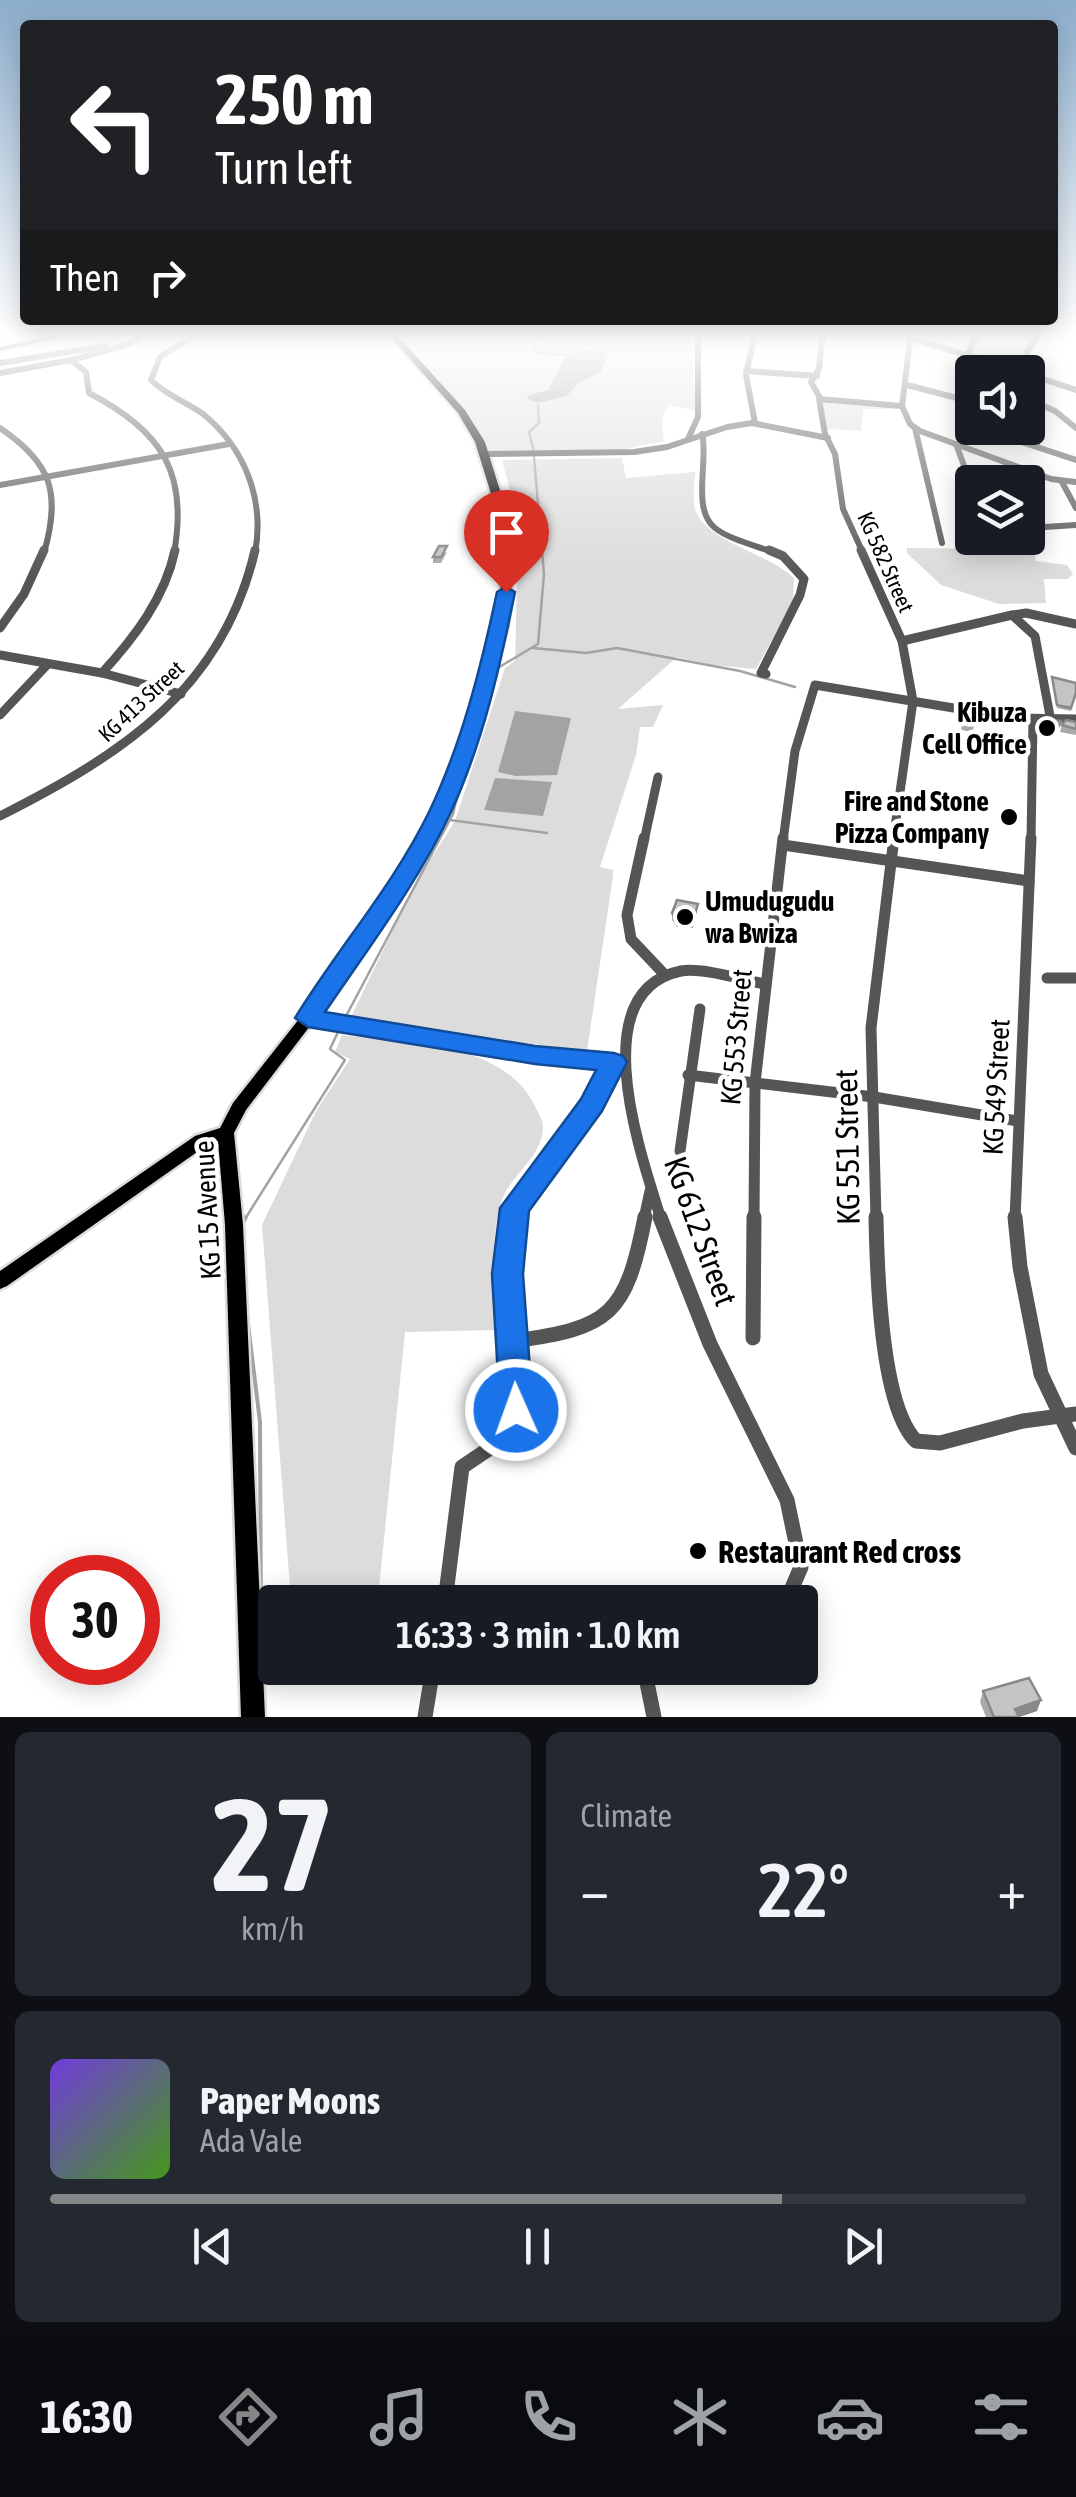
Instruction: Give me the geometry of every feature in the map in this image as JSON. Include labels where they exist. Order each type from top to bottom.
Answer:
[{"type":"main road","name":"KG 15 Avenue","points":[[253,1717],[234,1225],[226,1134],[239,1107],[308,1018],[426,839],[460,766],[502,626],[506,592],[502,514],[484,454],[463,413]]},
{"type":"main road","points":[[0,1281],[201,1140],[226,1134]]},
{"type":"street","points":[[102,673],[118,658],[156,602],[179,536],[177,486],[164,456],[135,420],[123,413]]},
{"type":"street","name":"KG 413 Street","points":[[0,816],[75,779],[181,694],[222,637],[245,592],[254,565],[257,513],[253,488],[244,464],[214,424],[198,413]]},
{"type":"street","points":[[698,413],[698,421],[706,432],[702,508],[707,520],[727,534],[783,556],[804,579],[762,673],[766,674]]},
{"type":"street","points":[[753,413],[755,423]]},
{"type":"street","name":"KG 582 Street","points":[[823,413],[835,454],[843,510],[902,641],[912,701]]},
{"type":"street","points":[[906,413],[915,428],[942,543]]},
{"type":"street","points":[[682,443],[698,421]]},
{"type":"street","points":[[698,421],[729,426]]},
{"type":"street","points":[[484,454],[635,452],[682,443],[729,426],[755,423],[806,437],[828,438]]},
{"type":"street","points":[[0,428],[34,454],[46,477],[51,504],[46,543],[28,590],[0,628]]},
{"type":"street","points":[[915,428],[955,444]]},
{"type":"street","points":[[0,485],[229,444]]},
{"type":"street","points":[[959,445],[1062,482],[1076,482]]},
{"type":"street","points":[[1029,445],[1076,460]]},
{"type":"street","points":[[1038,445],[1046,451]]},
{"type":"street","points":[[1062,482],[1076,508]]},
{"type":"street","points":[[1045,527],[1076,525]]},
{"type":"street","points":[[902,641],[1026,613],[1076,624]]},
{"type":"street","points":[[1012,615],[1035,636],[1050,716]]},
{"type":"street","points":[[0,655],[102,673],[181,694]]},
{"type":"street","points":[[0,716],[47,665]]},
{"type":"street","name":"KG 553 Street","points":[[753,1338],[754,1083],[795,751],[815,685],[912,701]]},
{"type":"street","points":[[912,701],[1033,719],[1076,719]]},
{"type":"street","name":"KG 551 Street","points":[[912,701],[874,979],[871,1028],[880,1320],[885,1355],[906,1431],[916,1440],[940,1442],[1059,1414]]},
{"type":"street","name":"KG 549 Street","points":[[1033,719],[1028,976],[1015,1218],[1020,1267],[1041,1374],[1076,1448]]},
{"type":"street","points":[[658,778],[626,915],[632,938],[664,975],[684,970],[765,984]]},
{"type":"street","points":[[783,845],[1028,881]]},
{"type":"street","name":"KG 612 Street","points":[[664,975],[654,981],[629,1019],[618,1062],[650,1188],[710,1344],[787,1500],[798,1536],[800,1567],[793,1585]]},
{"type":"street","points":[[1047,978],[1076,978]]},
{"type":"street","points":[[680,1151],[700,1008]]},
{"type":"street","points":[[308,1018],[517,1053],[618,1062],[592,1104],[514,1208],[508,1274],[517,1430],[462,1467],[448,1585]]},
{"type":"street","points":[[688,1075],[874,1097],[1018,1122]]},
{"type":"street","points":[[514,1341],[597,1322],[610,1307],[636,1256],[650,1188]]},
{"type":"street","points":[[1059,1414],[1076,1414]]},
{"type":"street","points":[[424,1717],[430,1685]]},
{"type":"street","points":[[647,1685],[654,1717]]},
{"type":"shaded area","points":[[467,413],[665,413],[664,441],[625,449],[487,452]]},
{"type":"shaded area","points":[[819,413],[863,413],[861,431],[828,429],[821,423]]},
{"type":"shaded area","points":[[622,458],[626,478],[695,472],[694,504],[698,516],[720,536],[794,578],[793,602],[756,669],[677,657],[618,709],[663,705],[653,727],[640,727],[636,755],[600,867],[613,870],[613,876],[587,1051],[349,1021],[415,884],[455,821],[505,668],[515,661],[518,544],[530,541],[528,521],[518,519],[502,460]]},
{"type":"shaded area","points":[[907,548],[955,548],[955,555],[1035,555],[1036,561],[1067,565],[1073,574],[1068,579],[1044,579],[1046,603],[999,604],[941,585],[907,553]]},
{"type":"shaded area","points":[[515,711],[571,718],[557,775],[516,776],[498,772]]},
{"type":"shaded area","points":[[495,778],[552,782],[543,816],[484,810]]},
{"type":"shaded area","points":[[342,1035],[422,1044],[476,1057],[500,1068],[520,1084],[543,1127],[538,1148],[507,1190],[498,1214],[494,1247],[495,1330],[405,1332],[379,1585],[290,1585],[262,1225],[316,1111],[350,1059],[335,1052]]},
{"type":"building","points":[[439,546],[447,546],[441,557],[433,557]]},
{"type":"building","points":[[1052,677],[1076,683],[1071,708],[1057,705]]},
{"type":"building","points":[[964,711],[975,714],[974,725],[962,724]]},
{"type":"building","points":[[1044,720],[1061,721],[1057,730],[1042,726]]},
{"type":"building","points":[[1066,720],[1076,722],[1076,729],[1062,725]]},
{"type":"building","points":[[677,900],[698,904],[693,921],[677,920],[672,913]]},
{"type":"building","points":[[1029,1678],[1041,1700],[1015,1709],[1019,1717],[994,1717],[983,1691]]},
{"type":"waterway","points":[[534,451],[529,432],[539,423],[538,413]]},
{"type":"waterway","points":[[475,737],[496,669],[538,644],[544,574],[534,457]]},
{"type":"waterway","points":[[533,648],[586,653],[617,648],[740,671],[795,687]]},
{"type":"waterway","points":[[345,1018],[453,814],[463,773]]},
{"type":"waterway","points":[[450,820],[547,833]]},
{"type":"waterway","points":[[245,1219],[345,1060],[330,1049],[339,1030]]},
{"type":"waterway","points":[[242,1224],[246,1217]]},
{"type":"waterway","points":[[247,1316],[260,1422],[261,1585]]},
{"type":"place","name":"Kibuza Cell Office","points":[[1047,728]]},
{"type":"place","name":"Fire and Stone Pizza Company","points":[[1009,817]]},
{"type":"place","name":"Umudugudu wa Bwiza","points":[[685,917]]},
{"type":"place","name":"Restaurant Red cross","points":[[698,1551]]},
{"type":"route","points":[[506,592],[502,626],[460,766],[438,815],[393,894],[308,1018],[535,1055],[614,1062],[592,1104],[514,1208],[508,1274],[516,1410]]}]
